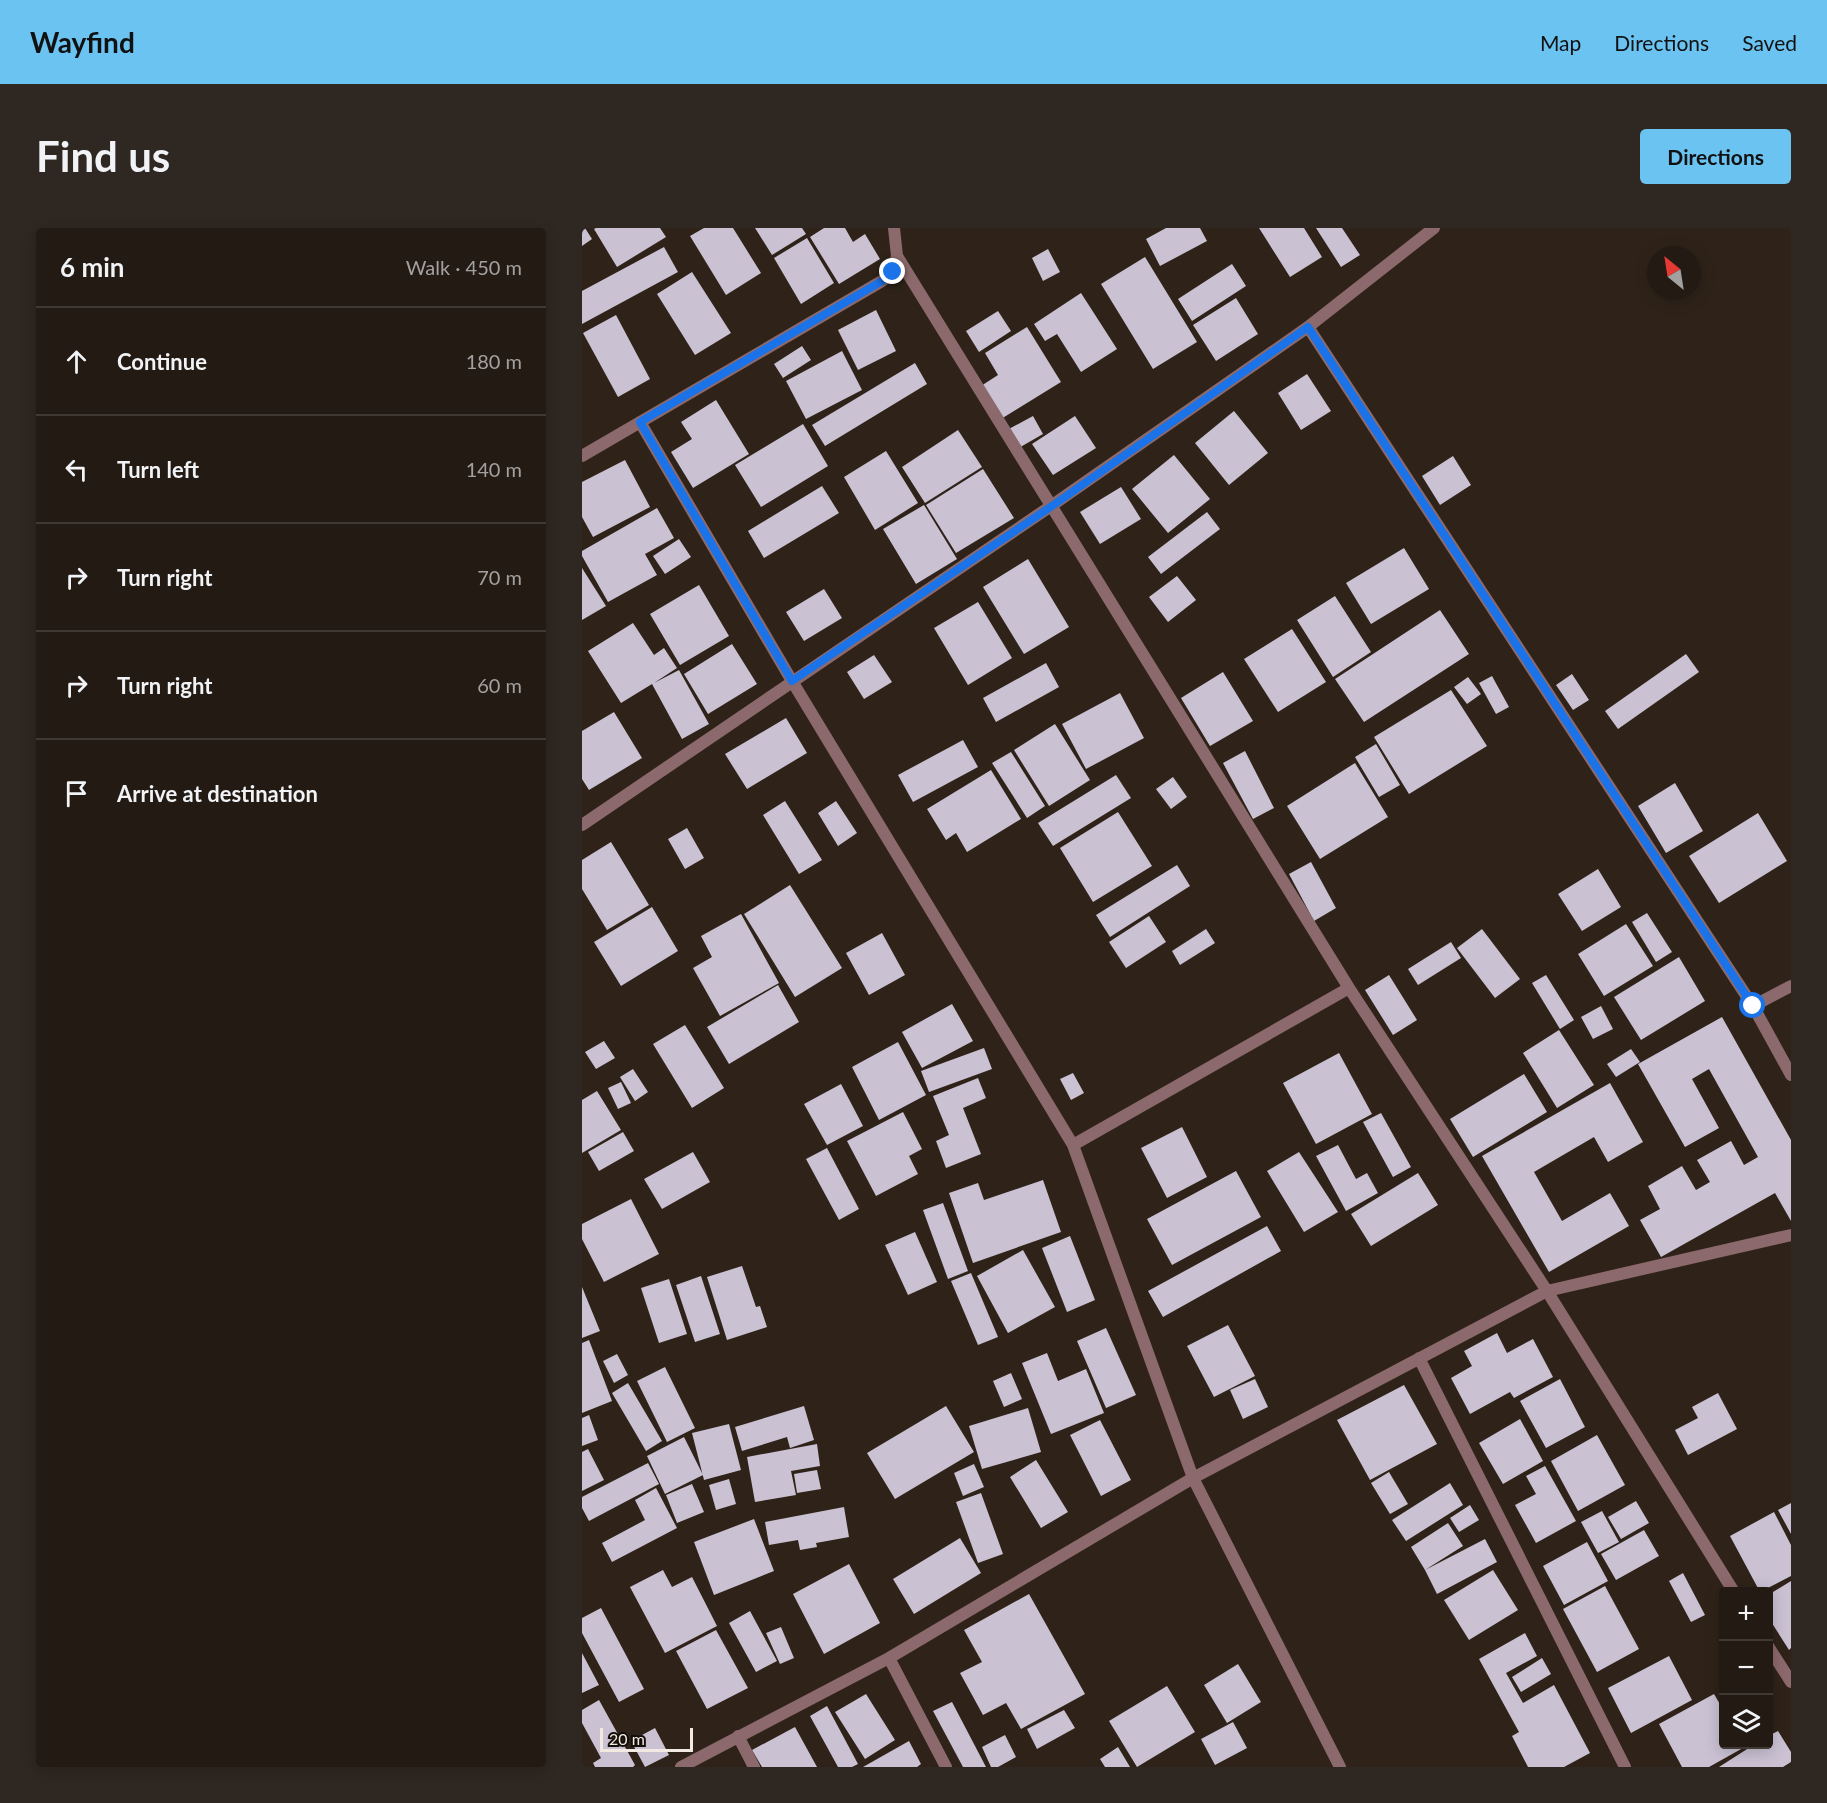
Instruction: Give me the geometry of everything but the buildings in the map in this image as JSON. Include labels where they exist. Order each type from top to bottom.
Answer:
[{"type":"street","points":[[582,456],[882,281],[893,272],[897,256],[894,228]]},
{"type":"street","points":[[582,825],[1052,506],[1308,327],[1434,228]]},
{"type":"street","points":[[897,256],[1349,988],[1547,1291],[1731,1587]]},
{"type":"street","points":[[1308,327],[1753,1006],[1791,1075]]},
{"type":"street","points":[[640,422],[792,681],[1072,1145],[1193,1478],[1340,1767]]},
{"type":"street","points":[[1753,1006],[1791,986]]},
{"type":"street","points":[[1072,1145],[1349,988]]},
{"type":"street","points":[[681,1767],[889,1658],[1193,1478],[1547,1291],[1791,1235]]},
{"type":"street","points":[[1419,1358],[1624,1767]]},
{"type":"street","points":[[1773,1654],[1791,1682]]},
{"type":"street","points":[[889,1658],[946,1767]]},
{"type":"street","points":[[738,1736],[754,1767]]},
{"type":"route","points":[[893,272],[882,281],[640,422],[792,681],[1052,506],[1308,327],[1753,1006]]}]
